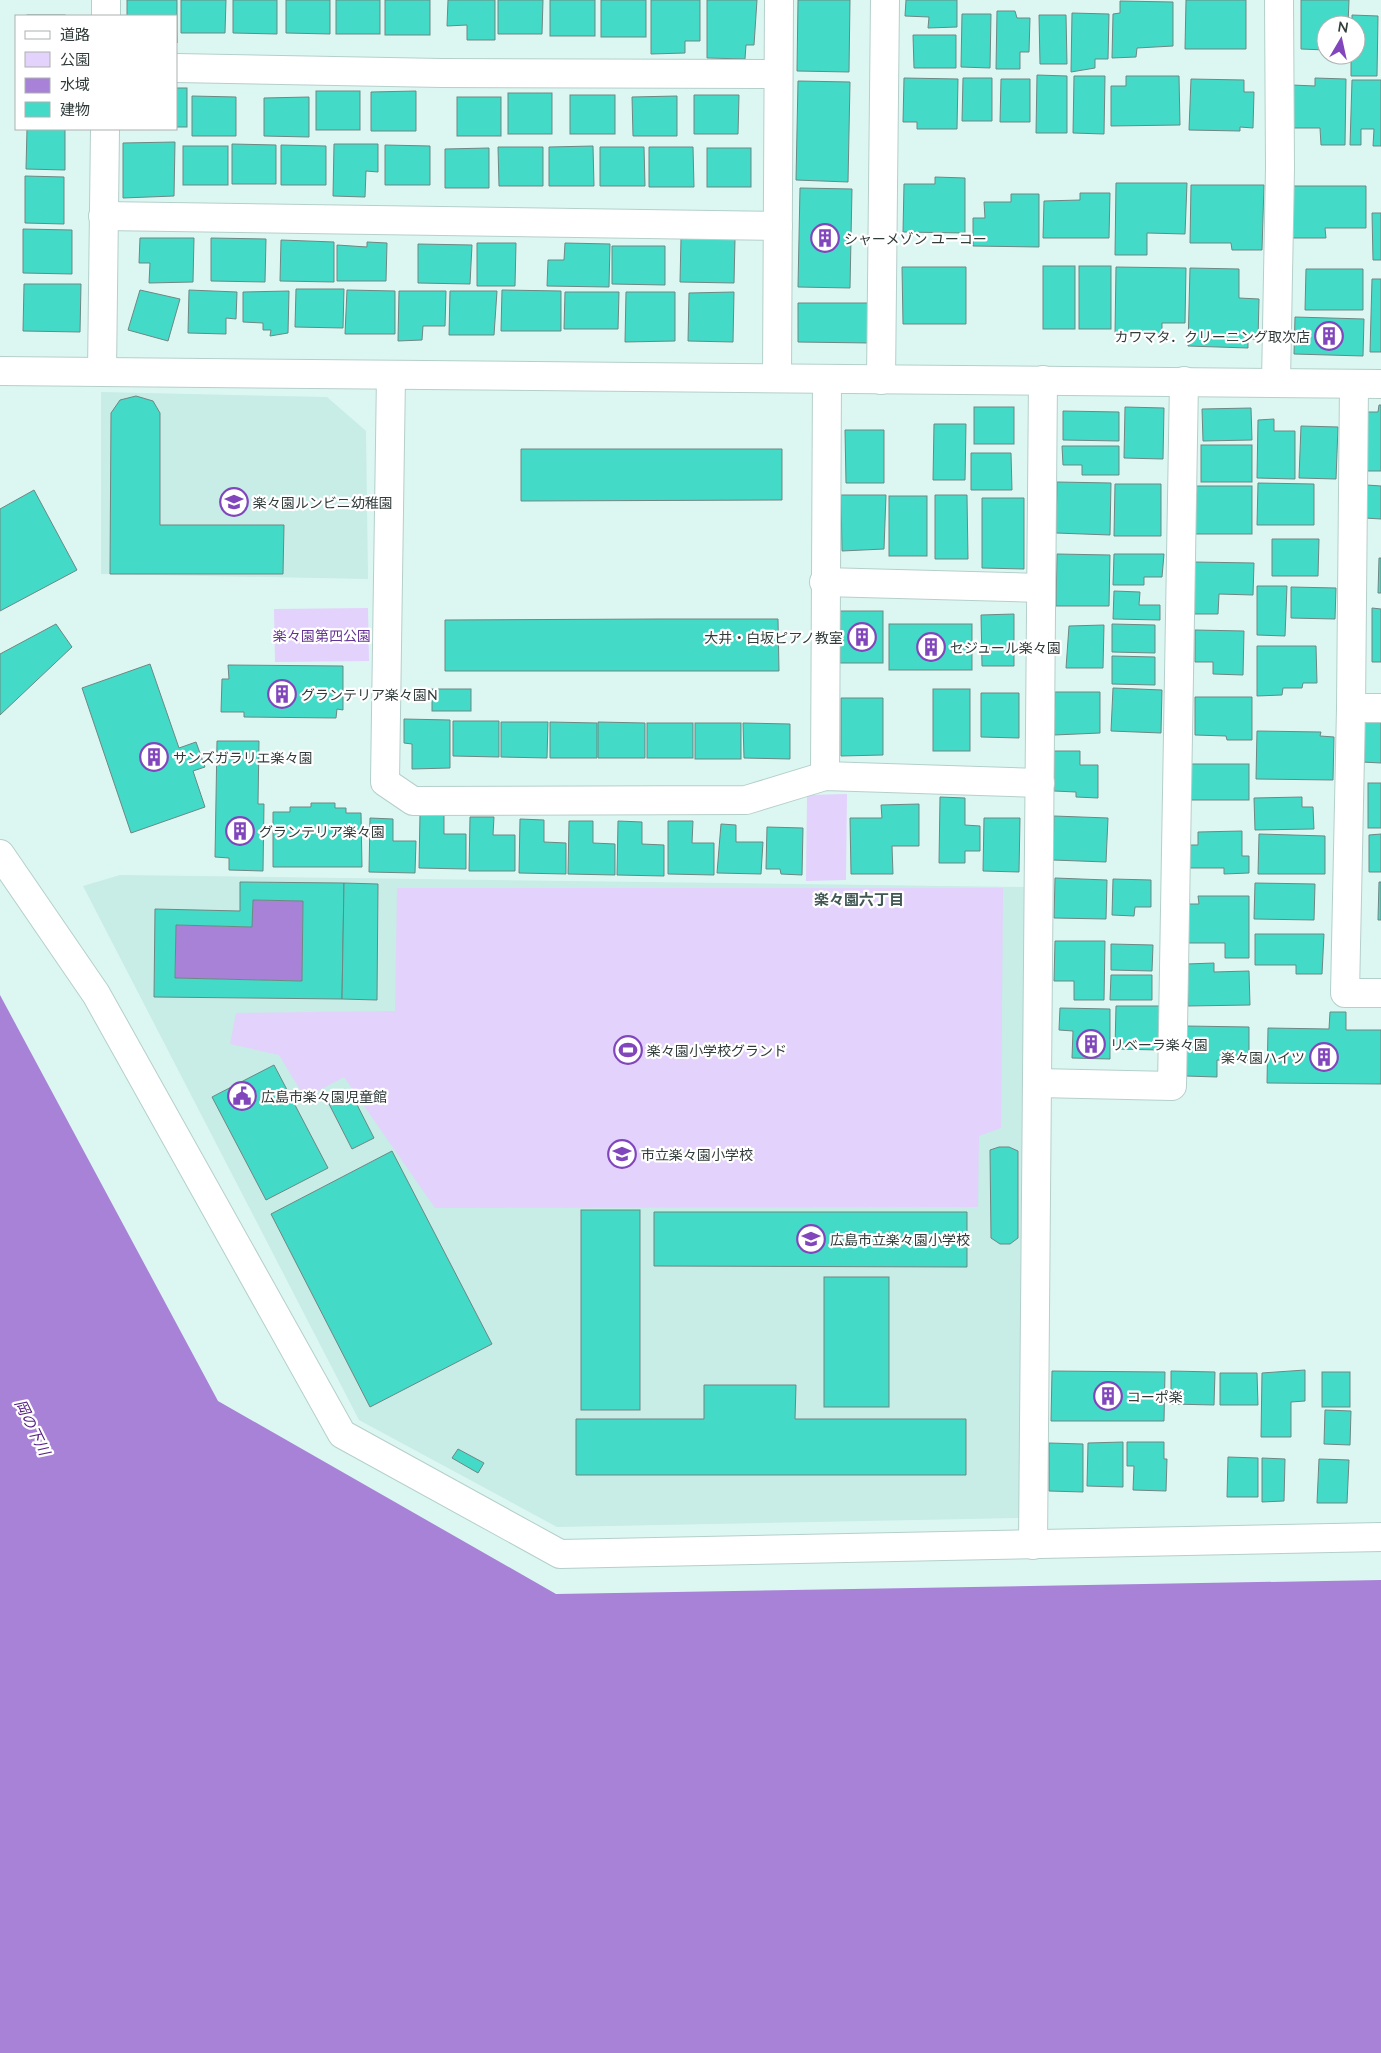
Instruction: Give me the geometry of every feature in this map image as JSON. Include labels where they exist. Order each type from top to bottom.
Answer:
[{"type":"street","points":[[106,0],[106,15]]},
{"type":"street","points":[[777,378],[779,0]]},
{"type":"street","points":[[880,380],[885,0]]},
{"type":"street","points":[[1276,382],[1280,168],[1279,0]]},
{"type":"street","points":[[178,68],[442,73],[778,74]]},
{"type":"street","points":[[102,372],[104,130]]},
{"type":"street","points":[[103,216],[778,226]]},
{"type":"street","points":[[0,371],[1381,384]]},
{"type":"street","points":[[391,375],[385,782],[413,801],[746,800],[825,776],[1040,783]]},
{"type":"street","points":[[825,776],[824,582],[827,379]]},
{"type":"street","points":[[1033,1545],[1043,380]]},
{"type":"street","points":[[1038,1083],[1172,1086],[1184,381]]},
{"type":"street","points":[[1354,384],[1351,708],[1345,993],[1381,993]]},
{"type":"street","points":[[824,582],[1041,588]]},
{"type":"street","points":[[1351,708],[1381,708]]},
{"type":"street","points":[[0,854],[96,994],[342,1434],[560,1554],[1381,1537]]},
{"type":"shaded area","name":"楽々園ルンビニ幼稚園","points":[[101,392],[327,397],[366,431],[368,579],[101,574]]},
{"type":"shaded area","name":"市立楽々園小学校","points":[[120,875],[1025,887],[1021,1518],[557,1527],[359,1420],[83,886]]},
{"type":"green space","name":"楽々園第四公園","points":[[368,608],[369,661],[275,662],[274,609]]},
{"type":"green space","points":[[847,794],[846,880],[806,881],[807,795]]},
{"type":"green space","name":"楽々園小学校グランド","points":[[397,888],[1003,888],[1001,1128],[979,1136],[978,1207],[435,1208],[344,1077],[305,1098],[279,1055],[230,1044],[236,1013],[395,1011]]},
{"type":"water","points":[[253,900],[303,901],[302,981],[175,978],[176,925],[251,927]]},
{"type":"water","name":"岡の下川","points":[[0,995],[218,1401],[556,1594],[1381,1580],[1381,2053],[0,2053]]},
{"type":"building","points":[[127,0],[177,0],[177,15],[127,15]]},
{"type":"building","points":[[181,0],[226,0],[225,33],[181,33]]},
{"type":"building","points":[[233,0],[277,0],[277,34],[233,33]]},
{"type":"building","points":[[286,0],[330,0],[330,34],[286,33]]},
{"type":"building","points":[[336,0],[380,0],[380,34],[336,34]]},
{"type":"building","points":[[385,0],[430,0],[430,35],[385,35]]},
{"type":"building","points":[[448,0],[495,0],[495,40],[467,40],[467,25],[447,26]]},
{"type":"building","points":[[498,0],[543,0],[542,34],[498,34]]},
{"type":"building","points":[[550,0],[595,0],[595,36],[550,36]]},
{"type":"building","points":[[601,0],[646,0],[646,37],[601,37]]},
{"type":"building","points":[[651,0],[700,0],[700,41],[685,41],[685,53],[651,54]]},
{"type":"building","points":[[707,0],[757,0],[754,45],[746,45],[745,59],[707,58]]},
{"type":"building","points":[[798,0],[850,0],[849,72],[797,71]]},
{"type":"building","points":[[906,0],[957,0],[957,27],[928,28],[929,17],[905,16]]},
{"type":"building","points":[[1186,0],[1246,0],[1246,49],[1185,49]]},
{"type":"building","points":[[1301,0],[1349,0],[1348,15],[1316,15],[1316,50],[1301,49]]},
{"type":"building","points":[[1120,1],[1173,2],[1173,46],[1137,48],[1136,57],[1112,58],[1113,14],[1120,13]]},
{"type":"building","points":[[997,11],[1015,11],[1017,18],[1030,18],[1029,52],[1020,52],[1020,69],[996,69]]},
{"type":"building","points":[[1072,13],[1109,14],[1108,59],[1095,59],[1095,68],[1071,72]]},
{"type":"building","points":[[962,14],[991,14],[990,68],[961,67]]},
{"type":"building","points":[[1039,15],[1066,15],[1067,64],[1040,64]]},
{"type":"building","points":[[1366,16],[1378,16],[1377,76],[1351,76],[1351,65],[1366,65]]},
{"type":"building","points":[[913,35],[956,35],[956,68],[914,68]]},
{"type":"building","points":[[1037,75],[1067,76],[1067,133],[1036,133]]},
{"type":"building","points":[[1074,76],[1105,76],[1104,134],[1073,133]]},
{"type":"building","points":[[1126,76],[1179,76],[1180,125],[1111,126],[1111,86],[1126,86]]},
{"type":"building","points":[[904,78],[958,79],[957,129],[917,129],[917,122],[903,122]]},
{"type":"building","points":[[963,78],[992,78],[992,121],[962,121]]},
{"type":"building","points":[[1315,78],[1346,79],[1345,145],[1321,145],[1320,128],[1292,128],[1292,85],[1315,86]]},
{"type":"building","points":[[1001,79],[1030,79],[1030,122],[1000,122]]},
{"type":"building","points":[[1191,79],[1244,80],[1244,92],[1254,92],[1253,128],[1240,127],[1240,131],[1189,130]]},
{"type":"building","points":[[1352,80],[1381,80],[1381,146],[1373,146],[1374,129],[1361,129],[1361,145],[1350,145]]},
{"type":"building","points":[[798,81],[850,82],[848,182],[796,180]]},
{"type":"building","points":[[178,88],[187,88],[187,127],[178,127]]},
{"type":"building","points":[[316,91],[360,91],[360,130],[316,130]]},
{"type":"building","points":[[416,91],[416,131],[371,131],[371,92]]},
{"type":"building","points":[[508,93],[552,93],[552,134],[508,134]]},
{"type":"building","points":[[570,95],[615,95],[615,134],[570,134]]},
{"type":"building","points":[[694,95],[739,95],[738,134],[694,134]]},
{"type":"building","points":[[192,96],[236,97],[236,136],[192,136]]},
{"type":"building","points":[[677,96],[677,136],[633,136],[632,97]]},
{"type":"building","points":[[309,97],[309,137],[264,136],[264,98]]},
{"type":"building","points":[[457,97],[501,97],[501,136],[457,136]]},
{"type":"building","points":[[27,130],[65,130],[65,170],[26,169]]},
{"type":"building","points":[[175,142],[174,196],[123,198],[123,143]]},
{"type":"building","points":[[232,144],[276,145],[276,184],[232,184]]},
{"type":"building","points":[[334,144],[378,144],[378,172],[366,171],[365,197],[333,196]]},
{"type":"building","points":[[281,145],[326,146],[326,185],[281,185]]},
{"type":"building","points":[[385,145],[430,146],[430,185],[385,185]]},
{"type":"building","points":[[183,146],[228,146],[228,185],[183,185]]},
{"type":"building","points":[[593,146],[594,186],[549,186],[549,147]]},
{"type":"building","points":[[498,147],[543,147],[543,186],[499,186]]},
{"type":"building","points":[[600,147],[644,147],[645,186],[600,186]]},
{"type":"building","points":[[649,147],[693,147],[694,187],[649,187]]},
{"type":"building","points":[[489,148],[489,188],[445,188],[445,149]]},
{"type":"building","points":[[707,148],[751,148],[751,187],[707,187]]},
{"type":"building","points":[[25,176],[64,177],[64,224],[25,223]]},
{"type":"building","points":[[935,177],[965,178],[965,233],[903,232],[904,184],[935,184]]},
{"type":"building","points":[[1116,183],[1187,183],[1185,234],[1147,233],[1147,255],[1115,255]]},
{"type":"building","points":[[1191,185],[1264,185],[1262,250],[1232,250],[1231,243],[1190,243]]},
{"type":"building","points":[[1292,186],[1366,186],[1366,228],[1325,228],[1326,238],[1292,238]]},
{"type":"building","name":"シャーメゾン ユーコー","points":[[800,188],[852,189],[850,288],[798,287]]},
{"type":"building","points":[[1080,193],[1110,193],[1109,238],[1043,238],[1044,201],[1080,200]]},
{"type":"building","points":[[1011,194],[1039,194],[1039,247],[973,246],[973,218],[985,218],[984,202],[1011,202]]},
{"type":"building","points":[[1372,213],[1381,213],[1381,260],[1373,260]]},
{"type":"building","points":[[23,229],[72,230],[72,274],[23,273]]},
{"type":"building","points":[[140,238],[194,238],[193,282],[149,283],[150,263],[139,263]]},
{"type":"building","points":[[211,238],[266,239],[265,282],[211,281]]},
{"type":"building","points":[[681,238],[735,239],[734,283],[680,282]]},
{"type":"building","points":[[281,240],[334,242],[334,282],[280,281]]},
{"type":"building","points":[[367,242],[387,243],[386,281],[337,281],[337,245],[367,247]]},
{"type":"building","points":[[477,243],[516,243],[515,286],[477,286]]},
{"type":"building","points":[[565,243],[610,244],[609,287],[547,286],[548,260],[564,260]]},
{"type":"building","points":[[418,244],[472,245],[470,284],[418,283]]},
{"type":"building","points":[[612,246],[665,246],[665,285],[612,284]]},
{"type":"building","points":[[1043,266],[1075,266],[1075,329],[1043,329]]},
{"type":"building","points":[[1079,266],[1111,266],[1111,329],[1079,329]]},
{"type":"building","points":[[902,267],[966,267],[966,324],[903,324]]},
{"type":"building","points":[[1116,267],[1186,268],[1185,323],[1162,323],[1162,335],[1115,334]]},
{"type":"building","points":[[1190,268],[1239,269],[1239,298],[1259,299],[1258,339],[1248,339],[1248,348],[1188,346]]},
{"type":"building","points":[[1306,269],[1363,269],[1363,310],[1305,310]]},
{"type":"building","points":[[1372,279],[1381,279],[1381,352],[1370,352]]},
{"type":"building","points":[[24,284],[81,284],[80,332],[23,331]]},
{"type":"building","points":[[296,289],[344,289],[343,328],[295,327]]},
{"type":"building","points":[[140,290],[180,299],[168,341],[128,330]]},
{"type":"building","points":[[189,290],[237,292],[236,319],[226,318],[226,334],[188,333]]},
{"type":"building","points":[[347,290],[395,291],[395,334],[345,334]]},
{"type":"building","points":[[502,290],[561,291],[561,331],[501,331]]},
{"type":"building","points":[[289,291],[288,333],[270,336],[271,330],[263,330],[263,323],[243,322],[243,292]]},
{"type":"building","points":[[399,291],[446,291],[445,326],[423,326],[422,340],[398,341]]},
{"type":"building","points":[[450,291],[497,291],[494,335],[449,335]]},
{"type":"building","points":[[565,292],[619,292],[618,329],[564,329]]},
{"type":"building","points":[[626,292],[675,292],[675,341],[625,342]]},
{"type":"building","points":[[734,292],[733,342],[688,341],[689,293]]},
{"type":"building","points":[[798,303],[871,303],[870,343],[798,342]]},
{"type":"building","name":"カワマタ．クリーニング取次店","points":[[1295,317],[1364,319],[1363,356],[1294,354]]},
{"type":"building","name":"楽々園ルンビニ幼稚園","points":[[136,396],[153,401],[160,413],[160,525],[284,525],[283,574],[110,574],[111,413],[120,400]]},
{"type":"building","points":[[1379,405],[1381,405],[1381,471],[1367,471],[1367,412],[1378,412]]},
{"type":"building","points":[[974,407],[1014,407],[1014,444],[974,444]]},
{"type":"building","points":[[1125,407],[1164,408],[1163,459],[1124,458]]},
{"type":"building","points":[[1251,408],[1252,440],[1203,441],[1202,409]]},
{"type":"building","points":[[1063,411],[1119,412],[1119,441],[1063,440]]},
{"type":"building","points":[[1274,419],[1274,431],[1295,431],[1295,479],[1257,478],[1258,420]]},
{"type":"building","points":[[934,424],[966,424],[965,480],[933,480]]},
{"type":"building","points":[[1301,426],[1338,427],[1336,479],[1299,478]]},
{"type":"building","points":[[845,430],[884,430],[884,483],[846,483]]},
{"type":"building","points":[[1201,445],[1252,445],[1252,482],[1201,482]]},
{"type":"building","points":[[1062,446],[1119,446],[1119,475],[1082,475],[1082,465],[1063,465]]},
{"type":"building","points":[[521,449],[782,449],[782,500],[521,501]]},
{"type":"building","points":[[971,453],[1011,453],[1012,490],[971,490]]},
{"type":"building","points":[[1057,482],[1111,483],[1110,535],[1056,533]]},
{"type":"building","points":[[1258,483],[1314,484],[1314,525],[1257,525]]},
{"type":"building","points":[[1115,484],[1161,484],[1161,536],[1114,536]]},
{"type":"building","points":[[1367,485],[1381,486],[1381,519],[1365,518]]},
{"type":"building","points":[[1194,486],[1252,486],[1252,534],[1194,534]]},
{"type":"building","points":[[34,490],[77,570],[0,611],[0,509]]},
{"type":"building","points":[[841,495],[886,495],[884,549],[842,551]]},
{"type":"building","points":[[935,495],[967,495],[968,559],[935,559]]},
{"type":"building","points":[[889,496],[927,496],[927,556],[889,556]]},
{"type":"building","points":[[982,498],[1024,498],[1024,569],[982,568]]},
{"type":"building","points":[[1272,539],[1319,539],[1318,576],[1272,576]]},
{"type":"building","points":[[1057,554],[1110,555],[1109,606],[1056,606]]},
{"type":"building","points":[[1114,554],[1164,554],[1162,577],[1144,577],[1144,585],[1113,585]]},
{"type":"building","points":[[1379,558],[1381,558],[1381,593],[1378,593]]},
{"type":"building","points":[[1194,562],[1254,563],[1253,595],[1219,594],[1218,614],[1193,614]]},
{"type":"building","points":[[1257,586],[1287,586],[1285,636],[1257,635]]},
{"type":"building","points":[[1291,587],[1336,588],[1335,619],[1291,618]]},
{"type":"building","points":[[1114,591],[1140,592],[1139,605],[1160,605],[1160,620],[1113,619]]},
{"type":"building","points":[[1372,608],[1381,609],[1381,662],[1372,662]]},
{"type":"building","name":"大井・白坂ピアノ教室","points":[[840,611],[883,611],[883,663],[840,663]]},
{"type":"building","points":[[1014,614],[1014,666],[982,666],[981,615]]},
{"type":"building","points":[[778,619],[779,671],[445,671],[445,620]]},
{"type":"building","points":[[56,624],[72,647],[0,715],[0,654]]},
{"type":"building","name":"セジュール楽々園","points":[[889,624],[972,624],[972,670],[889,670]]},
{"type":"building","points":[[1112,624],[1155,625],[1155,653],[1112,652]]},
{"type":"building","points":[[1104,625],[1103,668],[1066,668],[1069,626]]},
{"type":"building","points":[[1195,630],[1244,631],[1243,675],[1213,674],[1213,662],[1195,662]]},
{"type":"building","points":[[1257,646],[1316,646],[1317,683],[1303,683],[1302,688],[1283,688],[1282,695],[1257,696]]},
{"type":"building","points":[[1112,656],[1155,657],[1155,685],[1112,684]]},
{"type":"building","name":"サンズガラリエ楽々園","points":[[150,664],[179,748],[196,742],[205,767],[193,771],[205,807],[131,833],[82,688]]},
{"type":"building","name":"グランテリア楽々園N","points":[[228,665],[343,666],[343,710],[337,709],[336,718],[244,717],[244,712],[221,712],[222,679],[229,679]]},
{"type":"building","points":[[1113,688],[1162,690],[1161,733],[1111,731]]},
{"type":"building","points":[[432,689],[471,689],[471,711],[432,711]]},
{"type":"building","points":[[933,689],[970,689],[970,751],[933,751]]},
{"type":"building","points":[[1055,692],[1100,692],[1100,733],[1054,735]]},
{"type":"building","points":[[981,693],[1019,693],[1019,738],[981,737]]},
{"type":"building","points":[[1195,697],[1252,697],[1252,740],[1227,740],[1226,736],[1195,735]]},
{"type":"building","points":[[841,698],[883,698],[883,755],[841,756]]},
{"type":"building","points":[[404,719],[450,720],[450,768],[412,769],[412,744],[404,743]]},
{"type":"building","points":[[1363,719],[1381,719],[1381,763],[1362,762]]},
{"type":"building","points":[[453,721],[499,721],[499,757],[453,756]]},
{"type":"building","points":[[501,722],[548,722],[547,758],[501,757]]},
{"type":"building","points":[[550,722],[597,723],[597,758],[550,758]]},
{"type":"building","points":[[598,722],[645,723],[645,758],[598,758]]},
{"type":"building","points":[[647,723],[693,723],[693,758],[647,758]]},
{"type":"building","points":[[695,723],[741,723],[741,759],[695,759]]},
{"type":"building","points":[[743,723],[790,724],[790,759],[744,758]]},
{"type":"building","points":[[1257,731],[1321,732],[1320,736],[1334,737],[1333,780],[1256,779]]},
{"type":"building","name":"グランテリア楽々園","points":[[217,741],[259,741],[258,804],[264,804],[263,871],[229,870],[229,858],[215,857]]},
{"type":"building","points":[[1054,751],[1080,751],[1080,765],[1098,765],[1098,798],[1076,797],[1076,792],[1054,791]]},
{"type":"building","points":[[1191,764],[1249,764],[1249,800],[1191,800]]},
{"type":"building","points":[[1368,783],[1381,783],[1381,828],[1368,828]]},
{"type":"building","points":[[940,797],[965,798],[965,825],[980,826],[980,851],[965,851],[965,863],[939,863]]},
{"type":"building","points":[[1302,797],[1302,807],[1313,807],[1314,829],[1255,830],[1254,798]]},
{"type":"building","points":[[311,803],[335,803],[335,808],[346,808],[346,813],[361,813],[362,867],[273,867],[273,812],[290,812],[290,807],[311,807]]},
{"type":"building","points":[[919,804],[919,846],[892,846],[893,874],[851,874],[850,818],[882,818],[881,805]]},
{"type":"building","points":[[420,814],[444,815],[444,834],[466,834],[466,869],[419,868]]},
{"type":"building","points":[[1054,816],[1108,818],[1106,862],[1053,860]]},
{"type":"building","points":[[470,817],[494,817],[493,835],[515,835],[515,871],[469,871]]},
{"type":"building","points":[[370,818],[393,819],[393,841],[416,841],[415,873],[369,872]]},
{"type":"building","points":[[984,818],[1020,818],[1019,872],[983,871]]},
{"type":"building","points":[[520,819],[544,820],[544,842],[566,843],[566,874],[519,873]]},
{"type":"building","points":[[569,821],[593,821],[593,843],[615,844],[615,875],[568,874]]},
{"type":"building","points":[[618,821],[642,822],[642,844],[664,845],[664,876],[617,875]]},
{"type":"building","points":[[668,821],[693,821],[692,843],[714,843],[714,875],[668,874]]},
{"type":"building","points":[[721,824],[736,825],[736,842],[763,842],[761,874],[717,873]]},
{"type":"building","points":[[767,827],[803,828],[802,875],[781,874],[780,869],[766,869]]},
{"type":"building","points":[[1242,831],[1242,856],[1249,856],[1249,873],[1224,874],[1224,868],[1188,868],[1188,845],[1198,845],[1198,832]]},
{"type":"building","points":[[1259,834],[1325,836],[1325,874],[1258,874]]},
{"type":"building","points":[[1381,834],[1381,872],[1369,872],[1369,835]]},
{"type":"building","points":[[1055,878],[1107,880],[1106,919],[1054,918]]},
{"type":"building","points":[[1113,879],[1151,880],[1151,907],[1135,907],[1134,916],[1112,915]]},
{"type":"building","points":[[240,882],[344,883],[342,999],[154,997],[155,909],[240,911]],"holes":[[[253,900],[303,901],[302,981],[175,978],[176,925],[252,927]]]},
{"type":"building","points":[[1379,882],[1381,882],[1381,920],[1378,920]]},
{"type":"building","points":[[344,883],[378,884],[377,1000],[342,999]]},
{"type":"building","points":[[1255,883],[1315,884],[1314,920],[1254,919]]},
{"type":"building","points":[[1198,896],[1249,896],[1249,958],[1225,958],[1225,943],[1187,943],[1187,911],[1189,911],[1189,904],[1199,904]]},
{"type":"building","points":[[1255,934],[1324,934],[1322,974],[1296,974],[1296,965],[1255,965]]},
{"type":"building","points":[[1055,941],[1105,941],[1104,1000],[1074,1000],[1074,981],[1054,981]]},
{"type":"building","points":[[1111,944],[1153,945],[1152,971],[1111,970]]},
{"type":"building","points":[[1214,963],[1214,972],[1249,971],[1250,1005],[1188,1006],[1187,964]]},
{"type":"building","points":[[1111,975],[1152,975],[1152,1000],[1110,1000]]},
{"type":"building","points":[[1116,1006],[1161,1006],[1160,1050],[1115,1049]]},
{"type":"building","name":"リベーラ楽々園","points":[[1060,1008],[1110,1009],[1110,1059],[1072,1058],[1073,1031],[1059,1030]]},
{"type":"building","name":"楽々園ハイツ","points":[[1330,1012],[1346,1012],[1346,1030],[1381,1030],[1381,1084],[1267,1083],[1268,1028],[1329,1029]]},
{"type":"building","points":[[1186,1026],[1249,1027],[1249,1061],[1217,1060],[1217,1077],[1186,1076]]},
{"type":"building","points":[[274,1065],[328,1168],[266,1200],[212,1097]]},
{"type":"building","points":[[350,1091],[374,1138],[352,1149],[328,1102]]},
{"type":"building","points":[[999,1147],[1009,1147],[1018,1151],[1018,1238],[1010,1244],[1000,1244],[991,1238],[990,1150]]},
{"type":"building","points":[[392,1151],[492,1344],[370,1407],[271,1214]]},
{"type":"building","points":[[581,1210],[640,1210],[640,1410],[581,1410]]},
{"type":"building","name":"広島市立楽々園小学校","points":[[654,1212],[967,1212],[967,1267],[654,1266]]},
{"type":"building","points":[[824,1277],[889,1277],[889,1407],[824,1407]]},
{"type":"building","points":[[1305,1370],[1305,1401],[1291,1402],[1291,1437],[1261,1437],[1262,1373]]},
{"type":"building","name":"コーポ楽","points":[[1052,1371],[1165,1372],[1164,1421],[1051,1421]]},
{"type":"building","points":[[1171,1371],[1215,1372],[1214,1405],[1171,1404]]},
{"type":"building","points":[[1322,1372],[1350,1372],[1350,1407],[1322,1407]]},
{"type":"building","points":[[1220,1373],[1257,1373],[1258,1405],[1220,1405]]},
{"type":"building","points":[[704,1385],[796,1385],[795,1419],[966,1419],[966,1475],[576,1475],[576,1419],[704,1419]]},
{"type":"building","points":[[1325,1410],[1351,1411],[1350,1445],[1324,1444]]},
{"type":"building","points":[[1123,1442],[1123,1487],[1087,1486],[1088,1443]]},
{"type":"building","points":[[1127,1442],[1164,1442],[1164,1459],[1167,1459],[1166,1491],[1133,1490],[1134,1466],[1127,1466]]},
{"type":"building","points":[[1049,1443],[1083,1444],[1083,1492],[1049,1491]]},
{"type":"building","points":[[458,1449],[484,1463],[478,1473],[452,1458]]},
{"type":"building","points":[[1228,1457],[1258,1458],[1258,1497],[1227,1497]]},
{"type":"building","points":[[1262,1458],[1285,1459],[1284,1501],[1262,1502]]},
{"type":"building","points":[[1319,1459],[1349,1460],[1347,1503],[1317,1503]]},
{"type":"place","name":"シャーメゾン ユーコー","points":[[825,238]]},
{"type":"place","name":"カワマタ．クリーニング取次店","points":[[1329,336]]},
{"type":"place","name":"楽々園ルンビニ幼稚園","points":[[234,502]]},
{"type":"place","name":"大井・白坂ピアノ教室","points":[[862,637]]},
{"type":"place","name":"セジュール楽々園","points":[[931,647]]},
{"type":"place","name":"グランテリア楽々園N","points":[[282,694]]},
{"type":"place","name":"サンズガラリエ楽々園","points":[[154,757]]},
{"type":"place","name":"グランテリア楽々園","points":[[240,831]]},
{"type":"place","name":"リベーラ楽々園","points":[[1091,1044]]},
{"type":"place","name":"楽々園小学校グランド","points":[[628,1050]]},
{"type":"place","name":"楽々園ハイツ","points":[[1324,1057]]},
{"type":"place","name":"広島市楽々園児童館","points":[[242,1096]]},
{"type":"place","name":"市立楽々園小学校","points":[[622,1154]]},
{"type":"place","name":"広島市立楽々園小学校","points":[[811,1239]]},
{"type":"place","name":"コーポ楽","points":[[1108,1396]]},
{"type":"district","name":"楽々園六丁目","points":[[859,899]]}]
